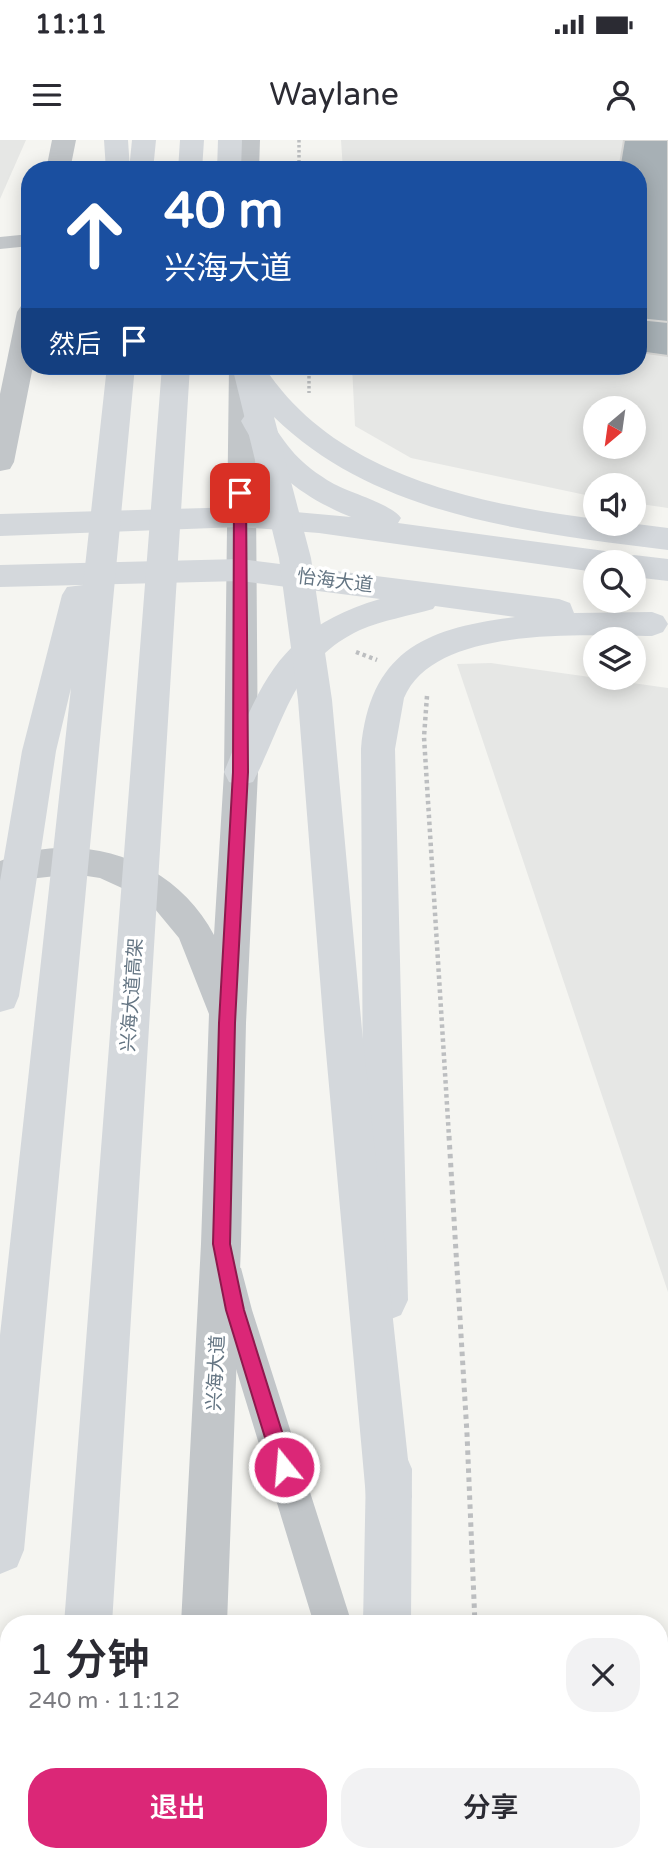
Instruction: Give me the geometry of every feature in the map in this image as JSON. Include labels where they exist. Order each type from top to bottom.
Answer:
[{"type":"main road","points":[[116,140],[117,161]]},
{"type":"main road","points":[[142,161],[145,140]]},
{"type":"main road","points":[[191,161],[192,140]]},
{"type":"main road","points":[[229,161],[230,140]]},
{"type":"main road","points":[[0,1550],[120,375]]},
{"type":"main road","name":"兴海大道高架","points":[[89,1615],[175,375]]},
{"type":"main road","points":[[245,375],[272,449],[296,471],[334,497],[377,516],[461,542]]},
{"type":"main road","points":[[245,375],[295,558],[315,700],[343,1030],[389,1497]]},
{"type":"main road","points":[[247,375],[260,383],[288,416],[310,434],[354,464],[394,483],[440,500],[489,513],[668,539]]},
{"type":"main road","points":[[0,996],[38,751],[111,464]]},
{"type":"main road","points":[[0,525],[240,517],[319,523],[583,559]]},
{"type":"main road","points":[[646,567],[668,570]]},
{"type":"main road","name":"怡海大道","points":[[0,576],[241,570],[660,625]]},
{"type":"main road","points":[[241,772],[280,684],[296,660],[327,633],[350,620],[391,606],[447,596]]},
{"type":"main road","points":[[387,1615],[389,1497],[378,748],[382,709],[395,681],[419,657],[443,644],[483,634],[526,629],[660,625]]},
{"type":"street","points":[[60,161],[64,140]]},
{"type":"street","points":[[247,161],[248,140]]},
{"type":"street","points":[[0,243],[21,241]]},
{"type":"street","points":[[0,462],[21,358]]},
{"type":"street","name":"兴海大道","points":[[204,1615],[222,1244],[227,1023],[241,772],[240,517],[245,375]]},
{"type":"street","points":[[0,876],[40,862],[69,860],[104,865],[141,880],[161,893],[184,917],[204,950],[227,1023]]},
{"type":"street","points":[[222,1244],[235,1310],[329,1615]]},
{"type":"path","points":[[299,140],[299,161]]},
{"type":"path","points":[[327,633],[336,645],[429,678],[424,737],[465,1406],[475,1615]]},
{"type":"shaded area","points":[[0,140],[26,140],[0,199]]},
{"type":"shaded area","points":[[341,140],[668,140],[668,508],[646,505],[646,473],[583,473],[583,494],[411,458],[355,426],[352,375],[647,375],[647,161],[342,161]]},
{"type":"shaded area","points":[[491,663],[583,676],[583,690],[646,690],[646,685],[668,688],[668,1292],[457,664]]},
{"type":"building","points":[[624,140],[668,140],[668,322],[647,320],[647,161],[620,161]]},
{"type":"building","points":[[647,320],[668,322],[668,356],[647,353]]},
{"type":"route","points":[[240,493],[241,772],[227,1023],[222,1244],[235,1310],[284,1467]]}]
